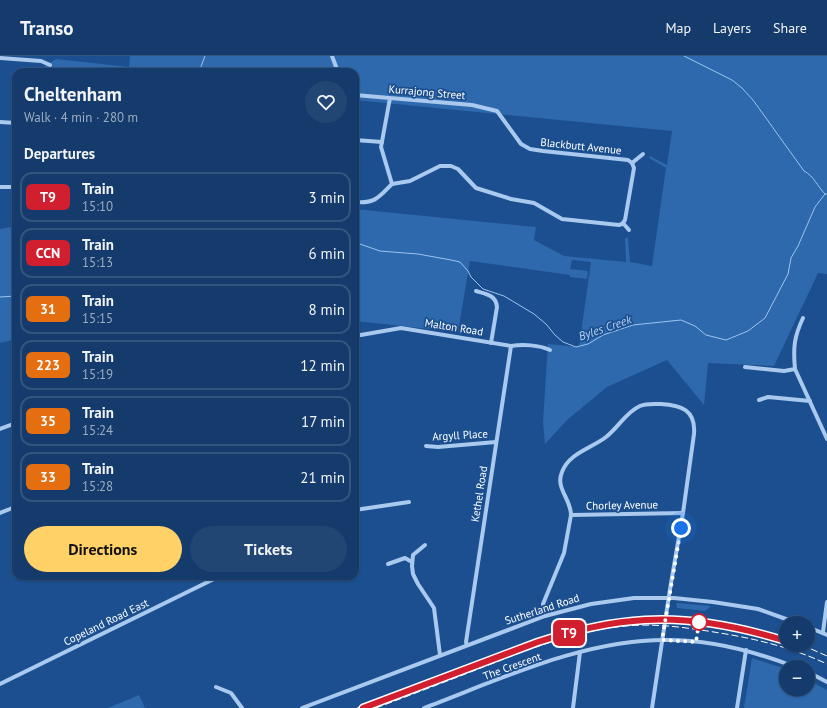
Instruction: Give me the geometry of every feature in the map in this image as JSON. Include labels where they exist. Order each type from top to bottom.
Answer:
[{"type":"street","points":[[332,56],[336,68]]},
{"type":"street","points":[[0,58],[41,61],[50,65]]},
{"type":"street","name":"Kurrajong Street","points":[[359,94],[472,105],[497,112]]},
{"type":"street","points":[[390,98],[381,147],[392,184]]},
{"type":"street","name":"Blackbutt Avenue","points":[[497,112],[522,144],[530,149],[543,152],[628,160],[632,163],[634,168],[625,220],[623,223]]},
{"type":"street","points":[[0,122],[12,123]]},
{"type":"street","points":[[359,140],[382,142]]},
{"type":"street","name":"Blackbutt Avenue","points":[[632,163],[644,154]]},
{"type":"street","points":[[359,202],[365,203],[378,198],[392,184],[410,181],[440,166],[451,166],[458,169],[476,188],[534,203],[562,219],[610,224],[623,223],[629,230]]},
{"type":"street","points":[[0,187],[12,187]]},
{"type":"street","points":[[476,291],[492,296],[496,301],[497,307],[491,343]]},
{"type":"street","points":[[803,318],[796,334],[794,358],[795,369],[827,439]]},
{"type":"street","name":"Malton Road","points":[[359,335],[401,328],[511,346],[521,345],[550,350]]},
{"type":"street","name":"Kethel Road","points":[[467,645],[466,642],[511,346]]},
{"type":"street","points":[[745,367],[784,371],[795,369]]},
{"type":"street","points":[[759,400],[768,397],[810,401]]},
{"type":"street","points":[[571,515],[570,506],[562,491],[560,482],[561,473],[568,460],[606,436],[634,410],[643,405],[673,405],[682,408],[687,412],[693,421],[694,429],[683,513],[652,708]]},
{"type":"street","points":[[0,429],[12,424]]},
{"type":"street","name":"Argyll Place","points":[[426,446],[438,448],[496,442]]},
{"type":"street","points":[[359,509],[410,502]]},
{"type":"street","points":[[0,513],[12,508]]},
{"type":"street","name":"Chorley Avenue","points":[[545,616],[543,604],[564,553],[571,515],[683,513]]},
{"type":"street","points":[[425,545],[414,554],[412,570],[415,578],[434,608],[440,655]]},
{"type":"street","points":[[388,564],[405,558],[412,562]]},
{"type":"street","name":"Copeland Road East","points":[[0,684],[212,580]]},
{"type":"street","name":"Sutherland Road","points":[[302,708],[545,616],[568,609],[613,600],[644,597],[713,602],[758,609],[779,617]]},
{"type":"street","points":[[815,630],[825,634],[827,602]]},
{"type":"street","name":"The Crescent","points":[[424,708],[531,668],[580,652],[622,644],[662,640],[683,640],[710,643],[746,650],[779,661]]},
{"type":"street","points":[[737,708],[746,650]]},
{"type":"street","points":[[573,708],[580,652]]},
{"type":"street","points":[[815,676],[827,682]]},
{"type":"street","points":[[216,687],[232,693],[242,708]]},
{"type":"shaded area","points":[[130,56],[827,56],[827,274],[818,273],[774,366],[708,363],[704,405],[667,360],[607,387],[567,420],[545,444],[543,422],[548,344],[579,347],[591,262],[572,260],[570,269],[588,271],[587,279],[570,277],[570,275],[470,261],[458,332],[359,321],[359,209],[536,227],[534,240],[564,256],[626,262],[625,238],[628,238],[630,262],[652,266],[666,168],[649,158],[650,156],[667,165],[672,131],[359,100],[359,68],[42,68],[56,59],[129,67]]},
{"type":"shaded area","points":[[12,227],[12,340],[0,343],[0,229]]},
{"type":"shaded area","points":[[676,603],[711,606],[705,611],[677,608]]},
{"type":"shaded area","points":[[752,658],[779,667],[779,696],[815,696],[815,684],[827,690],[827,708],[744,708]]},
{"type":"shaded area","points":[[139,695],[145,708],[108,708]]},
{"type":"waterway","points":[[200,68],[205,56]]},
{"type":"waterway","points":[[684,56],[732,80],[742,88],[753,100],[804,171],[813,178],[825,194]]},
{"type":"waterway","name":"Byles Creek","points":[[359,244],[380,251],[418,254],[460,262],[471,277],[483,289],[504,296],[534,314],[563,342],[576,347],[588,344],[603,335],[633,325],[681,320],[695,326],[706,335],[726,340],[748,331],[765,318],[788,274],[791,258],[798,246],[815,207],[825,194],[827,194]]},
{"type":"waterway","name":"Byles Creek","points":[[0,297],[12,296]]},
{"type":"railway","points":[[357,708],[537,640],[615,620],[647,617],[694,619],[756,630],[779,637]]},
{"type":"railway","points":[[376,708],[555,641],[590,631],[626,626],[673,626],[734,635],[788,649],[827,664]]},
{"type":"railway","points":[[815,651],[827,656]]},
{"type":"train","name":"T9","points":[[363,708],[559,635],[623,622],[664,620],[702,623],[738,628],[779,639]]},
{"type":"route","points":[[681,528],[662,640],[683,640],[696,642],[699,622]]}]
